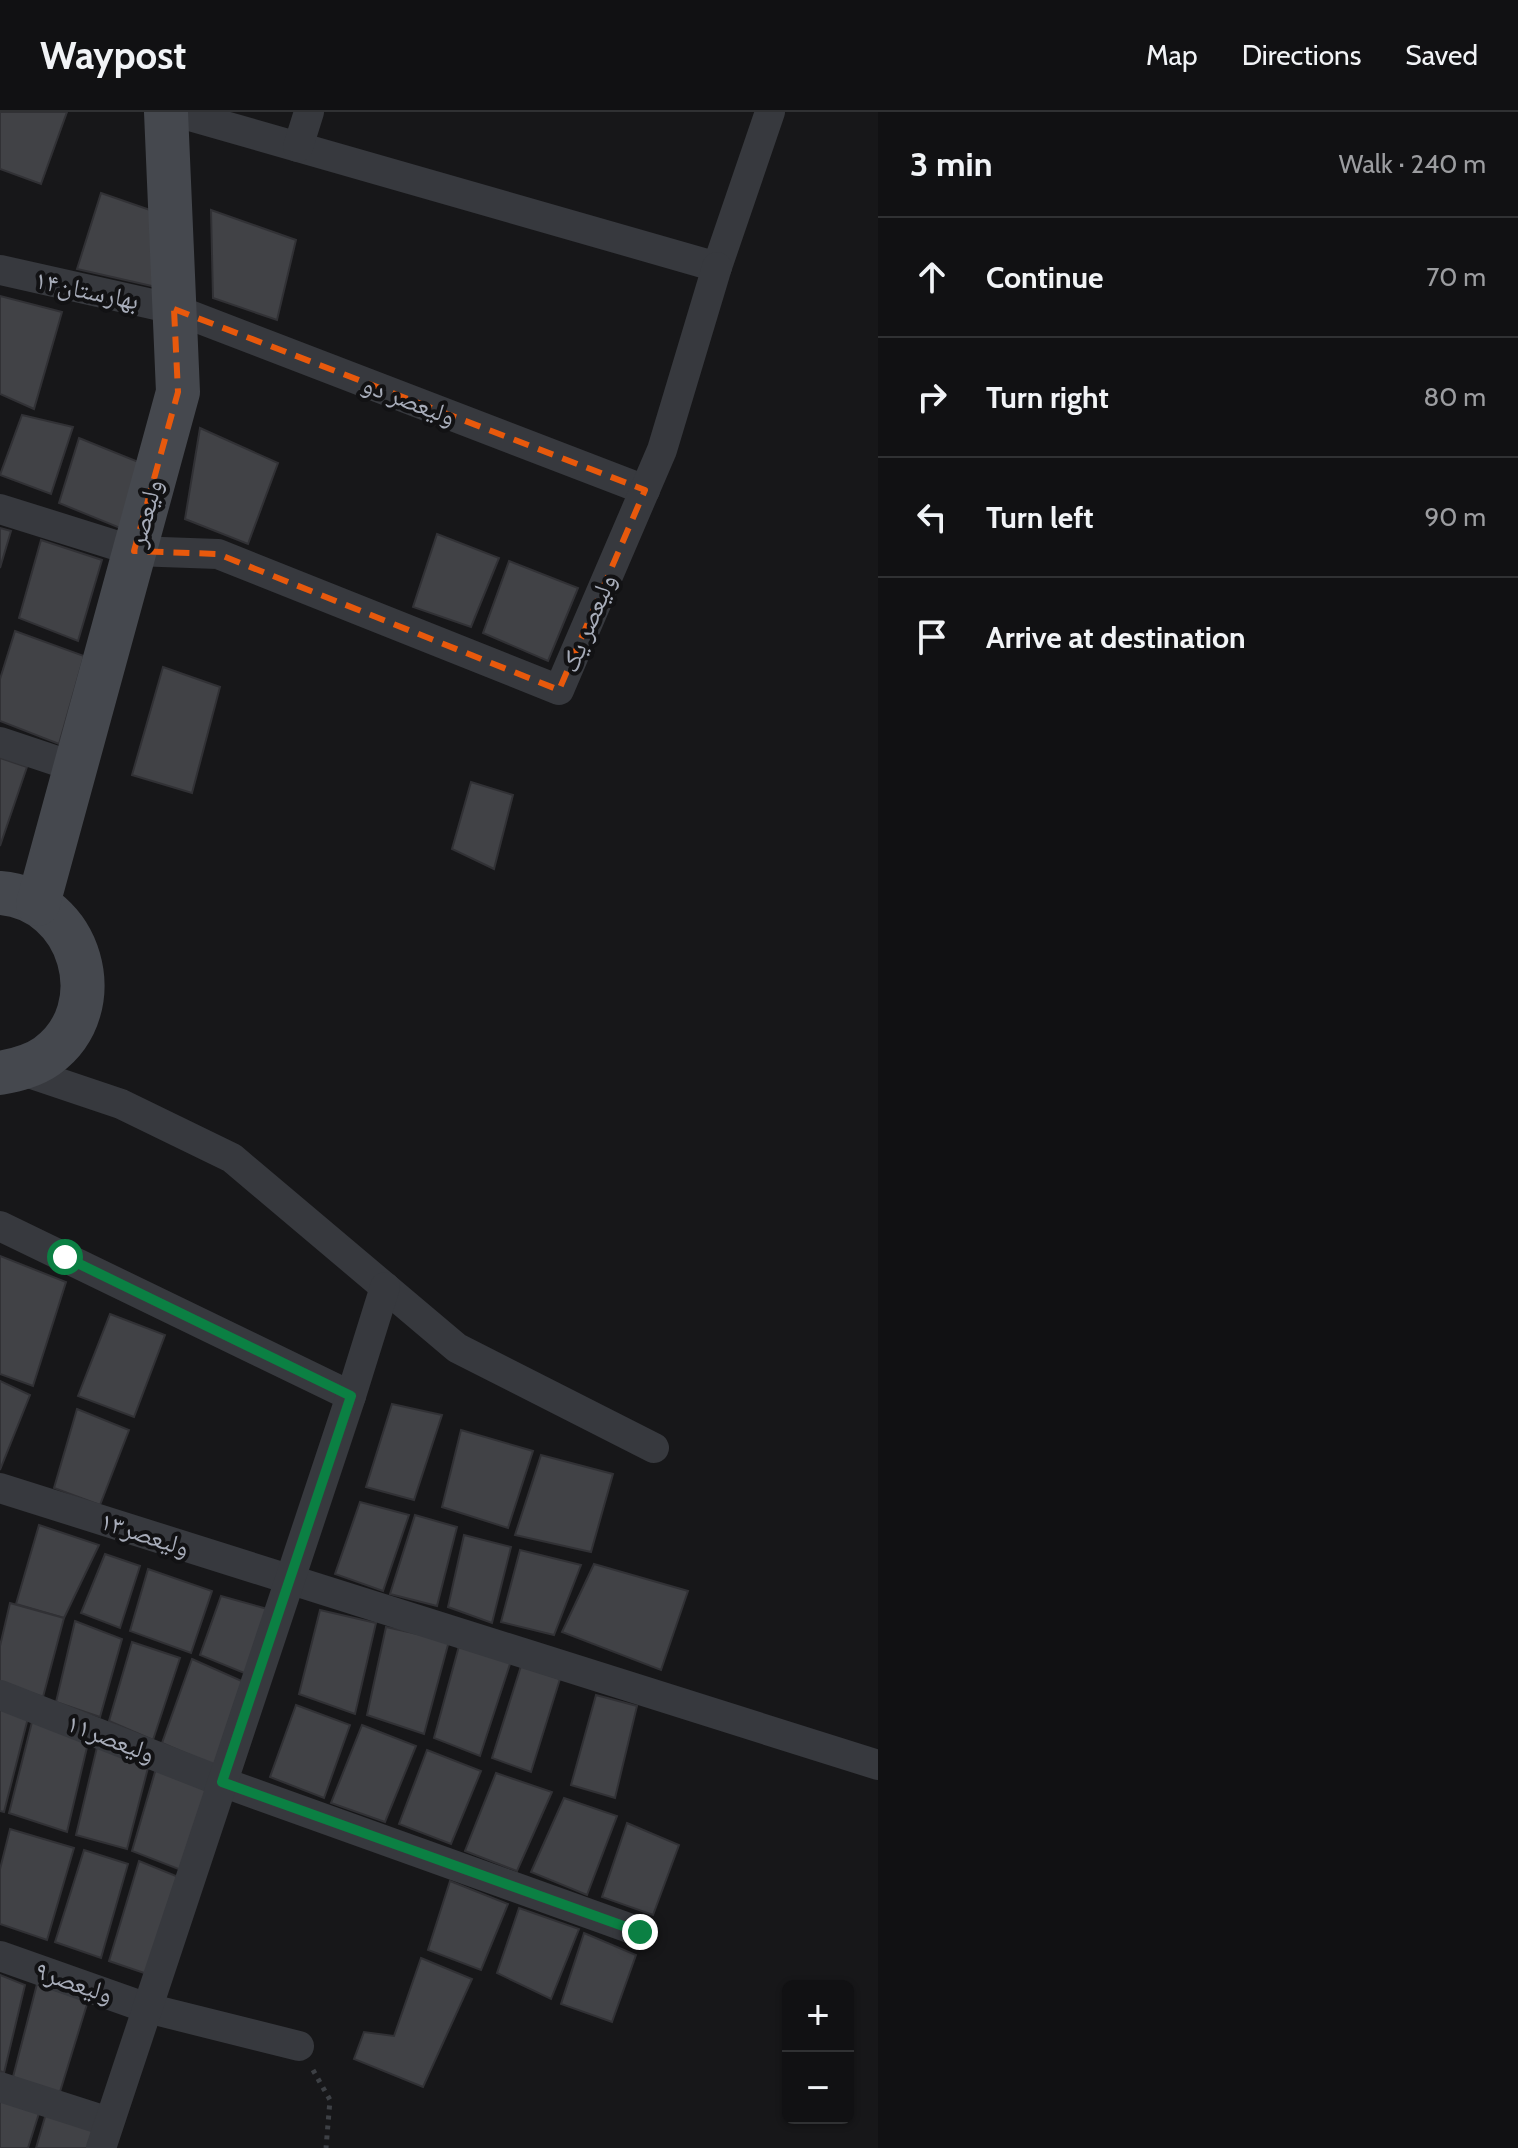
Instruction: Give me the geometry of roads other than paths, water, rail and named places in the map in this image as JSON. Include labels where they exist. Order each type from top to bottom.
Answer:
[{"type":"street","name":"ولیعصر","points":[[19,898],[75,767],[178,392],[166,112]]},
{"type":"street","points":[[176,112],[717,267]]},
{"type":"street","points":[[298,147],[309,112]]},
{"type":"street","name":"ولیعصر یک","points":[[134,551],[218,554],[559,690],[662,450],[717,267],[770,112]]},
{"type":"street","name":"بهارستان۱۴","points":[[0,270],[174,309]]},
{"type":"street","name":"ولیعصر دو","points":[[174,309],[645,490]]},
{"type":"street","points":[[0,509],[134,551]]},
{"type":"street","points":[[0,742],[75,767]]},
{"type":"street","points":[[10,1071],[47,1056],[68,1034],[80,1008],[83,978],[76,948],[61,923],[19,898]]},
{"type":"street","points":[[10,1071],[121,1104],[232,1158],[457,1348],[654,1448]]},
{"type":"street","points":[[0,1226],[351,1396]]},
{"type":"street","points":[[0,2087],[105,2135],[385,1287]]},
{"type":"street","name":"ولیعصر۱۳","points":[[0,1488],[878,1765]]},
{"type":"street","name":"ولیعصر۱۱","points":[[0,1695],[222,1782],[640,1932]]},
{"type":"street","name":"ولیعصر۹","points":[[0,1956],[147,2008],[299,2046]]}]
